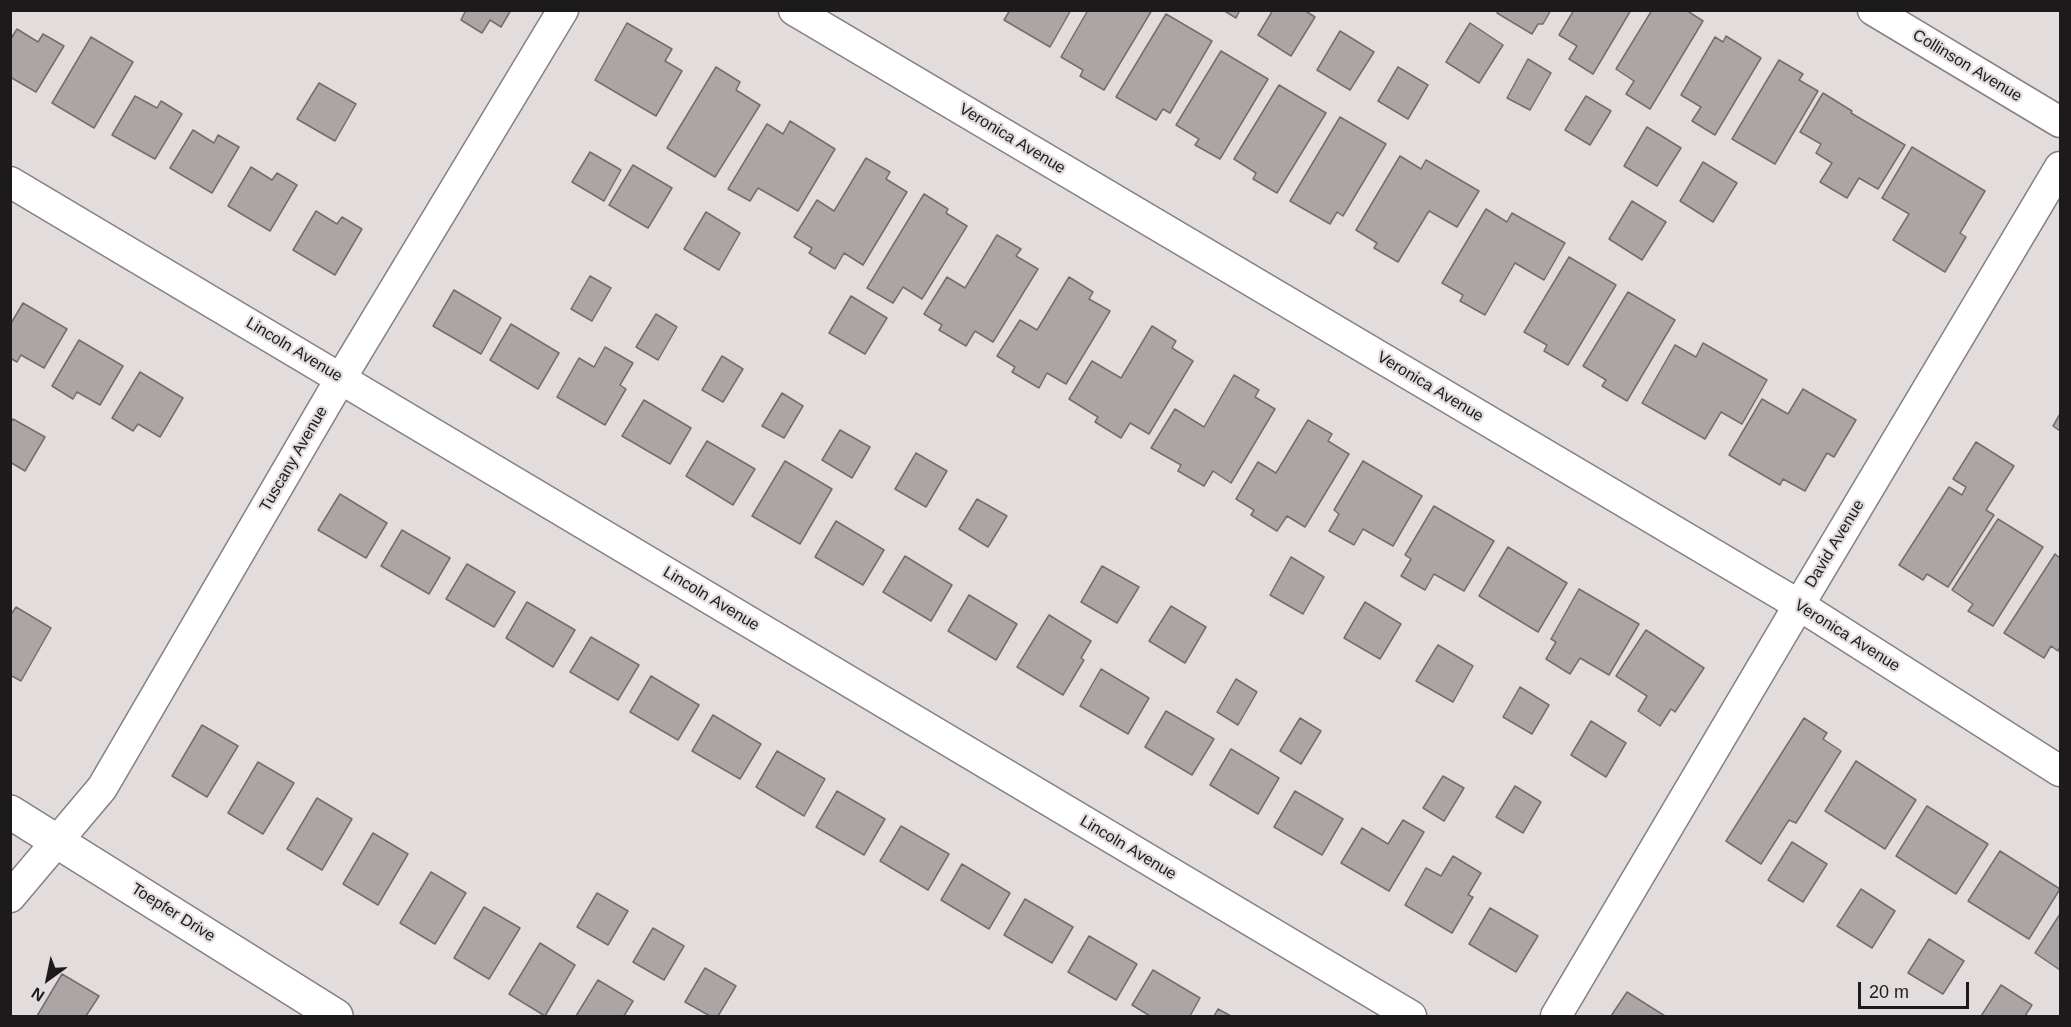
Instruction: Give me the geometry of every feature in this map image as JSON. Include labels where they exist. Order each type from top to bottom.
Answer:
[{"type":"street","name":"Tuscany Avenue","points":[[10,897],[102,788],[341,378],[563,10]]},
{"type":"street","name":"Veronica Avenue","points":[[794,10],[1799,605],[2061,771]]},
{"type":"street","name":"Collinson Avenue","points":[[1873,10],[2061,122]]},
{"type":"street","name":"David Avenue","points":[[1556,1017],[2061,167]]},
{"type":"street","name":"Lincoln Avenue","points":[[10,182],[1411,1017]]},
{"type":"street","name":"Toepfer Drive","points":[[10,812],[336,1017]]},
{"type":"building","points":[[466,10],[511,10],[501,27],[490,20],[482,33],[461,20]]},
{"type":"building","points":[[1010,10],[1071,10],[1050,47],[1004,20]]},
{"type":"building","points":[[1088,10],[1152,10],[1104,90],[1080,76],[1083,70],[1061,57]]},
{"type":"building","points":[[1223,10],[1240,10],[1236,18]]},
{"type":"building","points":[[1273,10],[1304,10],[1315,17],[1291,56],[1258,35]]},
{"type":"building","points":[[1499,10],[1551,10],[1543,24],[1538,24],[1532,34],[1497,13]]},
{"type":"building","points":[[1574,10],[1631,10],[1593,74],[1569,59],[1577,46],[1559,35]]},
{"type":"building","points":[[1652,10],[1686,10],[1703,21],[1650,109],[1626,94],[1634,81],[1616,69]]},
{"type":"building","points":[[1166,14],[1212,41],[1170,113],[1163,109],[1156,120],[1116,97]]},
{"type":"building","points":[[627,23],[672,49],[665,61],[682,71],[656,116],[595,80]]},
{"type":"building","points":[[1470,23],[1503,45],[1479,83],[1446,62]]},
{"type":"building","points":[[17,29],[38,42],[43,34],[64,46],[36,92],[10,77],[10,40]]},
{"type":"building","points":[[1340,31],[1374,52],[1350,90],[1317,70]]},
{"type":"building","points":[[1726,36],[1761,58],[1715,135],[1692,121],[1701,107],[1681,95],[1715,37],[1723,42]]},
{"type":"building","points":[[91,37],[133,62],[94,128],[52,103]]},
{"type":"building","points":[[1221,51],[1268,79],[1220,159],[1195,145],[1199,139],[1176,125]]},
{"type":"building","points":[[1528,59],[1551,73],[1530,110],[1507,98]]},
{"type":"building","points":[[1779,60],[1803,74],[1799,80],[1818,91],[1775,164],[1732,139]]},
{"type":"building","points":[[716,67],[740,82],[736,90],[760,105],[715,177],[667,148]]},
{"type":"building","points":[[1398,67],[1428,85],[1408,119],[1378,101]]},
{"type":"building","points":[[319,83],[356,104],[335,141],[297,119]]},
{"type":"building","points":[[1279,85],[1326,113],[1277,193],[1253,179],[1256,173],[1234,159]]},
{"type":"building","points":[[1823,93],[1852,111],[1851,113],[1905,145],[1878,189],[1859,178],[1847,198],[1820,182],[1832,163],[1816,153],[1821,144],[1800,132]]},
{"type":"building","points":[[135,96],[157,108],[161,101],[182,114],[155,159],[112,135]]},
{"type":"building","points":[[1586,96],[1611,111],[1590,145],[1565,130]]},
{"type":"building","points":[[1340,117],[1386,144],[1343,216],[1337,212],[1330,224],[1290,201]]},
{"type":"building","points":[[790,121],[835,149],[798,211],[758,188],[750,201],[728,189],[767,124],[783,134]]},
{"type":"building","points":[[1647,127],[1681,148],[1657,186],[1624,166]]},
{"type":"building","points":[[193,130],[214,143],[218,135],[239,147],[212,193],[170,168]]},
{"type":"building","points":[[1912,147],[1985,191],[1960,233],[1966,237],[1945,272],[1893,240],[1909,214],[1882,198]]},
{"type":"building","points":[[590,152],[621,170],[604,201],[572,182]]},
{"type":"building","points":[[1400,156],[1421,169],[1426,160],[1479,191],[1457,227],[1429,211],[1398,262],[1374,248],[1377,243],[1356,230]]},
{"type":"building","points":[[866,158],[890,172],[886,179],[907,192],[863,265],[844,253],[835,269],[809,253],[812,248],[794,237],[817,200],[834,211]]},
{"type":"building","points":[[1703,162],[1737,183],[1713,222],[1680,201]]},
{"type":"building","points":[[633,165],[672,188],[648,228],[609,205]]},
{"type":"building","points":[[251,167],[272,180],[277,173],[297,185],[270,231],[228,206]]},
{"type":"building","points":[[924,194],[948,209],[946,213],[967,226],[922,299],[903,287],[893,303],[867,288]]},
{"type":"building","points":[[1632,201],[1666,222],[1642,260],[1609,239]]},
{"type":"building","points":[[1486,209],[1507,222],[1512,213],[1565,243],[1544,280],[1515,263],[1485,315],[1460,301],[1463,295],[1442,283]]},
{"type":"building","points":[[316,211],[337,224],[342,217],[362,229],[335,275],[293,250]]},
{"type":"building","points":[[706,212],[740,233],[719,270],[684,249]]},
{"type":"building","points":[[997,235],[1021,249],[1016,256],[1038,269],[993,342],[975,331],[966,346],[939,330],[942,325],[924,314],[947,277],[965,288]]},
{"type":"building","points":[[1569,257],[1616,285],[1568,365],[1544,351],[1547,345],[1524,332]]},
{"type":"building","points":[[590,276],[611,288],[592,321],[571,309]]},
{"type":"building","points":[[1069,277],[1093,292],[1089,299],[1110,311],[1066,384],[1047,373],[1039,388],[1012,372],[1015,367],[997,356],[1020,320],[1037,330]]},
{"type":"building","points":[[454,290],[501,318],[481,354],[433,326]]},
{"type":"building","points":[[1628,292],[1675,320],[1627,401],[1602,386],[1606,380],[1583,366]]},
{"type":"building","points":[[851,296],[887,318],[865,354],[829,333]]},
{"type":"building","points":[[23,303],[67,329],[44,368],[21,355],[17,362],[10,358],[10,325]]},
{"type":"building","points":[[656,314],[677,327],[658,360],[636,347]]},
{"type":"building","points":[[511,324],[559,353],[538,389],[490,360]]},
{"type":"building","points":[[1152,326],[1176,341],[1172,348],[1193,361],[1149,434],[1130,423],[1121,438],[1095,422],[1098,417],[1069,399],[1092,361],[1121,378]]},
{"type":"building","points":[[79,340],[123,366],[100,405],[77,392],[73,399],[52,386]]},
{"type":"building","points":[[1703,343],[1767,380],[1742,424],[1721,412],[1705,439],[1642,403],[1675,345],[1696,357]]},
{"type":"building","points":[[605,347],[633,363],[620,385],[626,389],[605,425],[557,397],[579,358],[594,367]]},
{"type":"building","points":[[722,356],[743,369],[723,402],[702,390]]},
{"type":"building","points":[[140,372],[183,398],[160,437],[138,424],[133,431],[112,418]]},
{"type":"building","points":[[1234,375],[1259,390],[1255,397],[1275,409],[1231,483],[1213,471],[1204,486],[1178,471],[1181,465],[1151,448],[1175,409],[1204,427]]},
{"type":"building","points":[[1803,389],[1856,420],[1834,457],[1827,453],[1805,491],[1783,479],[1780,485],[1729,455],[1762,399],[1788,414]]},
{"type":"building","points":[[782,393],[803,406],[784,438],[762,426]]},
{"type":"building","points":[[644,400],[691,428],[670,464],[622,436]]},
{"type":"building","points":[[2060,414],[2060,431],[2053,426]]},
{"type":"building","points":[[13,419],[45,437],[25,471],[10,462],[10,423]]},
{"type":"building","points":[[1308,420],[1332,434],[1328,441],[1349,454],[1305,527],[1287,516],[1277,531],[1251,515],[1254,510],[1236,499],[1258,462],[1276,473]]},
{"type":"building","points":[[840,430],[870,447],[852,478],[822,460]]},
{"type":"building","points":[[707,441],[755,469],[733,505],[686,476]]},
{"type":"building","points":[[1976,442],[2014,466],[1986,510],[1994,515],[1948,587],[1927,574],[1923,580],[1899,565],[1949,487],[1962,495],[1966,487],[1953,479]]},
{"type":"building","points":[[916,453],[947,471],[926,507],[895,489]]},
{"type":"building","points":[[785,461],[832,489],[800,544],[752,516]]},
{"type":"building","points":[[1363,461],[1422,496],[1393,546],[1363,529],[1354,545],[1329,531],[1339,514],[1334,510]]},
{"type":"building","points":[[340,494],[387,523],[366,558],[318,530]]},
{"type":"building","points":[[977,499],[1007,516],[988,547],[959,529]]},
{"type":"building","points":[[1434,506],[1494,541],[1464,591],[1434,574],[1425,590],[1401,576],[1411,559],[1405,555]]},
{"type":"building","points":[[1998,519],[2043,547],[1993,626],[1968,611],[1973,604],[1952,590]]},
{"type":"building","points":[[836,521],[884,550],[863,585],[815,557]]},
{"type":"building","points":[[402,530],[450,558],[429,594],[381,566]]},
{"type":"building","points":[[1508,547],[1567,583],[1538,632],[1479,596]]},
{"type":"building","points":[[2055,554],[2060,558],[2060,646],[2058,651],[2051,646],[2044,658],[2004,633]]},
{"type":"building","points":[[905,556],[952,585],[931,621],[883,592]]},
{"type":"building","points":[[1291,557],[1324,577],[1303,614],[1270,595]]},
{"type":"building","points":[[467,564],[515,592],[494,627],[446,599]]},
{"type":"building","points":[[1102,566],[1139,587],[1117,623],[1081,602]]},
{"type":"building","points":[[1579,589],[1639,624],[1609,675],[1580,658],[1570,674],[1546,659],[1556,642],[1551,639]]},
{"type":"building","points":[[969,595],[1017,624],[996,660],[948,631]]},
{"type":"building","points":[[527,602],[575,630],[553,667],[506,638]]},
{"type":"building","points":[[1365,602],[1401,624],[1380,659],[1344,638]]},
{"type":"building","points":[[1171,606],[1206,627],[1185,663],[1149,641]]},
{"type":"building","points":[[16,607],[51,628],[21,681],[10,675],[10,616]]},
{"type":"building","points":[[1049,615],[1091,641],[1081,658],[1084,660],[1063,695],[1017,667]]},
{"type":"building","points":[[1646,630],[1704,668],[1675,712],[1671,709],[1660,726],[1638,711],[1647,696],[1616,676]]},
{"type":"building","points":[[591,637],[639,665],[618,700],[570,672]]},
{"type":"building","points":[[1438,645],[1473,666],[1453,702],[1416,681]]},
{"type":"building","points":[[1101,669],[1149,698],[1128,734],[1080,706]]},
{"type":"building","points":[[651,676],[699,705],[678,740],[630,712]]},
{"type":"building","points":[[1236,679],[1257,692],[1238,725],[1217,712]]},
{"type":"building","points":[[1520,687],[1549,705],[1532,734],[1503,717]]},
{"type":"building","points":[[1166,711],[1214,739],[1192,775],[1145,747]]},
{"type":"building","points":[[713,715],[761,744],[740,779],[692,751]]},
{"type":"building","points":[[1300,718],[1321,731],[1301,764],[1280,751]]},
{"type":"building","points":[[1804,718],[1827,733],[1823,739],[1841,751],[1796,823],[1789,820],[1761,864],[1726,841]]},
{"type":"building","points":[[1591,721],[1626,743],[1606,777],[1571,755]]},
{"type":"building","points":[[202,725],[238,746],[207,797],[172,776]]},
{"type":"building","points":[[1231,749],[1279,778],[1258,814],[1210,785]]},
{"type":"building","points":[[777,751],[825,779],[804,816],[756,787]]},
{"type":"building","points":[[1856,761],[1916,800],[1885,849],[1825,811]]},
{"type":"building","points":[[258,762],[294,783],[263,834],[228,813]]},
{"type":"building","points":[[1443,776],[1464,788],[1444,821],[1423,808]]},
{"type":"building","points":[[1515,786],[1541,802],[1523,833],[1496,817]]},
{"type":"building","points":[[837,791],[885,819],[864,855],[816,827]]},
{"type":"building","points":[[1295,791],[1343,819],[1322,855],[1274,827]]},
{"type":"building","points":[[317,798],[352,819],[322,870],[287,849]]},
{"type":"building","points":[[1927,806],[1988,844],[1956,894],[1896,856]]},
{"type":"building","points":[[1403,820],[1424,832],[1389,891],[1341,863],[1362,828],[1388,844]]},
{"type":"building","points":[[901,826],[949,854],[928,890],[880,861]]},
{"type":"building","points":[[373,833],[408,854],[378,905],[343,884]]},
{"type":"building","points":[[1792,842],[1827,864],[1803,902],[1768,880]]},
{"type":"building","points":[[2000,851],[2060,889],[2029,939],[1968,901]]},
{"type":"building","points":[[1453,856],[1481,873],[1468,895],[1473,897],[1452,933],[1405,905],[1426,868],[1441,876]]},
{"type":"building","points":[[962,864],[1010,893],[989,929],[941,900]]},
{"type":"building","points":[[431,872],[466,893],[435,944],[400,923]]},
{"type":"building","points":[[1861,889],[1895,911],[1872,948],[1837,926]]},
{"type":"building","points":[[597,893],[628,911],[608,945],[577,927]]},
{"type":"building","points":[[1025,899],[1073,927],[1052,963],[1004,935]]},
{"type":"building","points":[[484,907],[520,928],[489,979],[454,958]]},
{"type":"building","points":[[1490,908],[1538,936],[1516,972],[1469,944]]},
{"type":"building","points":[[2060,914],[2060,970],[2035,953]]},
{"type":"building","points":[[653,928],[684,946],[664,980],[633,962]]},
{"type":"building","points":[[1089,936],[1137,964],[1116,1000],[1068,972]]},
{"type":"building","points":[[1929,939],[1964,961],[1943,994],[1908,973]]},
{"type":"building","points":[[540,943],[575,965],[545,1016],[509,994]]},
{"type":"building","points":[[705,968],[736,986],[718,1016],[710,1016],[685,1002]]},
{"type":"building","points":[[1153,970],[1200,998],[1190,1016],[1150,1016],[1132,1005]]},
{"type":"building","points":[[62,974],[99,996],[86,1016],[37,1016]]},
{"type":"building","points":[[598,980],[633,1001],[624,1016],[576,1016]]},
{"type":"building","points":[[2001,985],[2032,1005],[2025,1016],[1981,1016]]},
{"type":"building","points":[[1627,992],[1665,1016],[1611,1016]]},
{"type":"building","points":[[1218,1009],[1231,1016],[1214,1016]]}]
